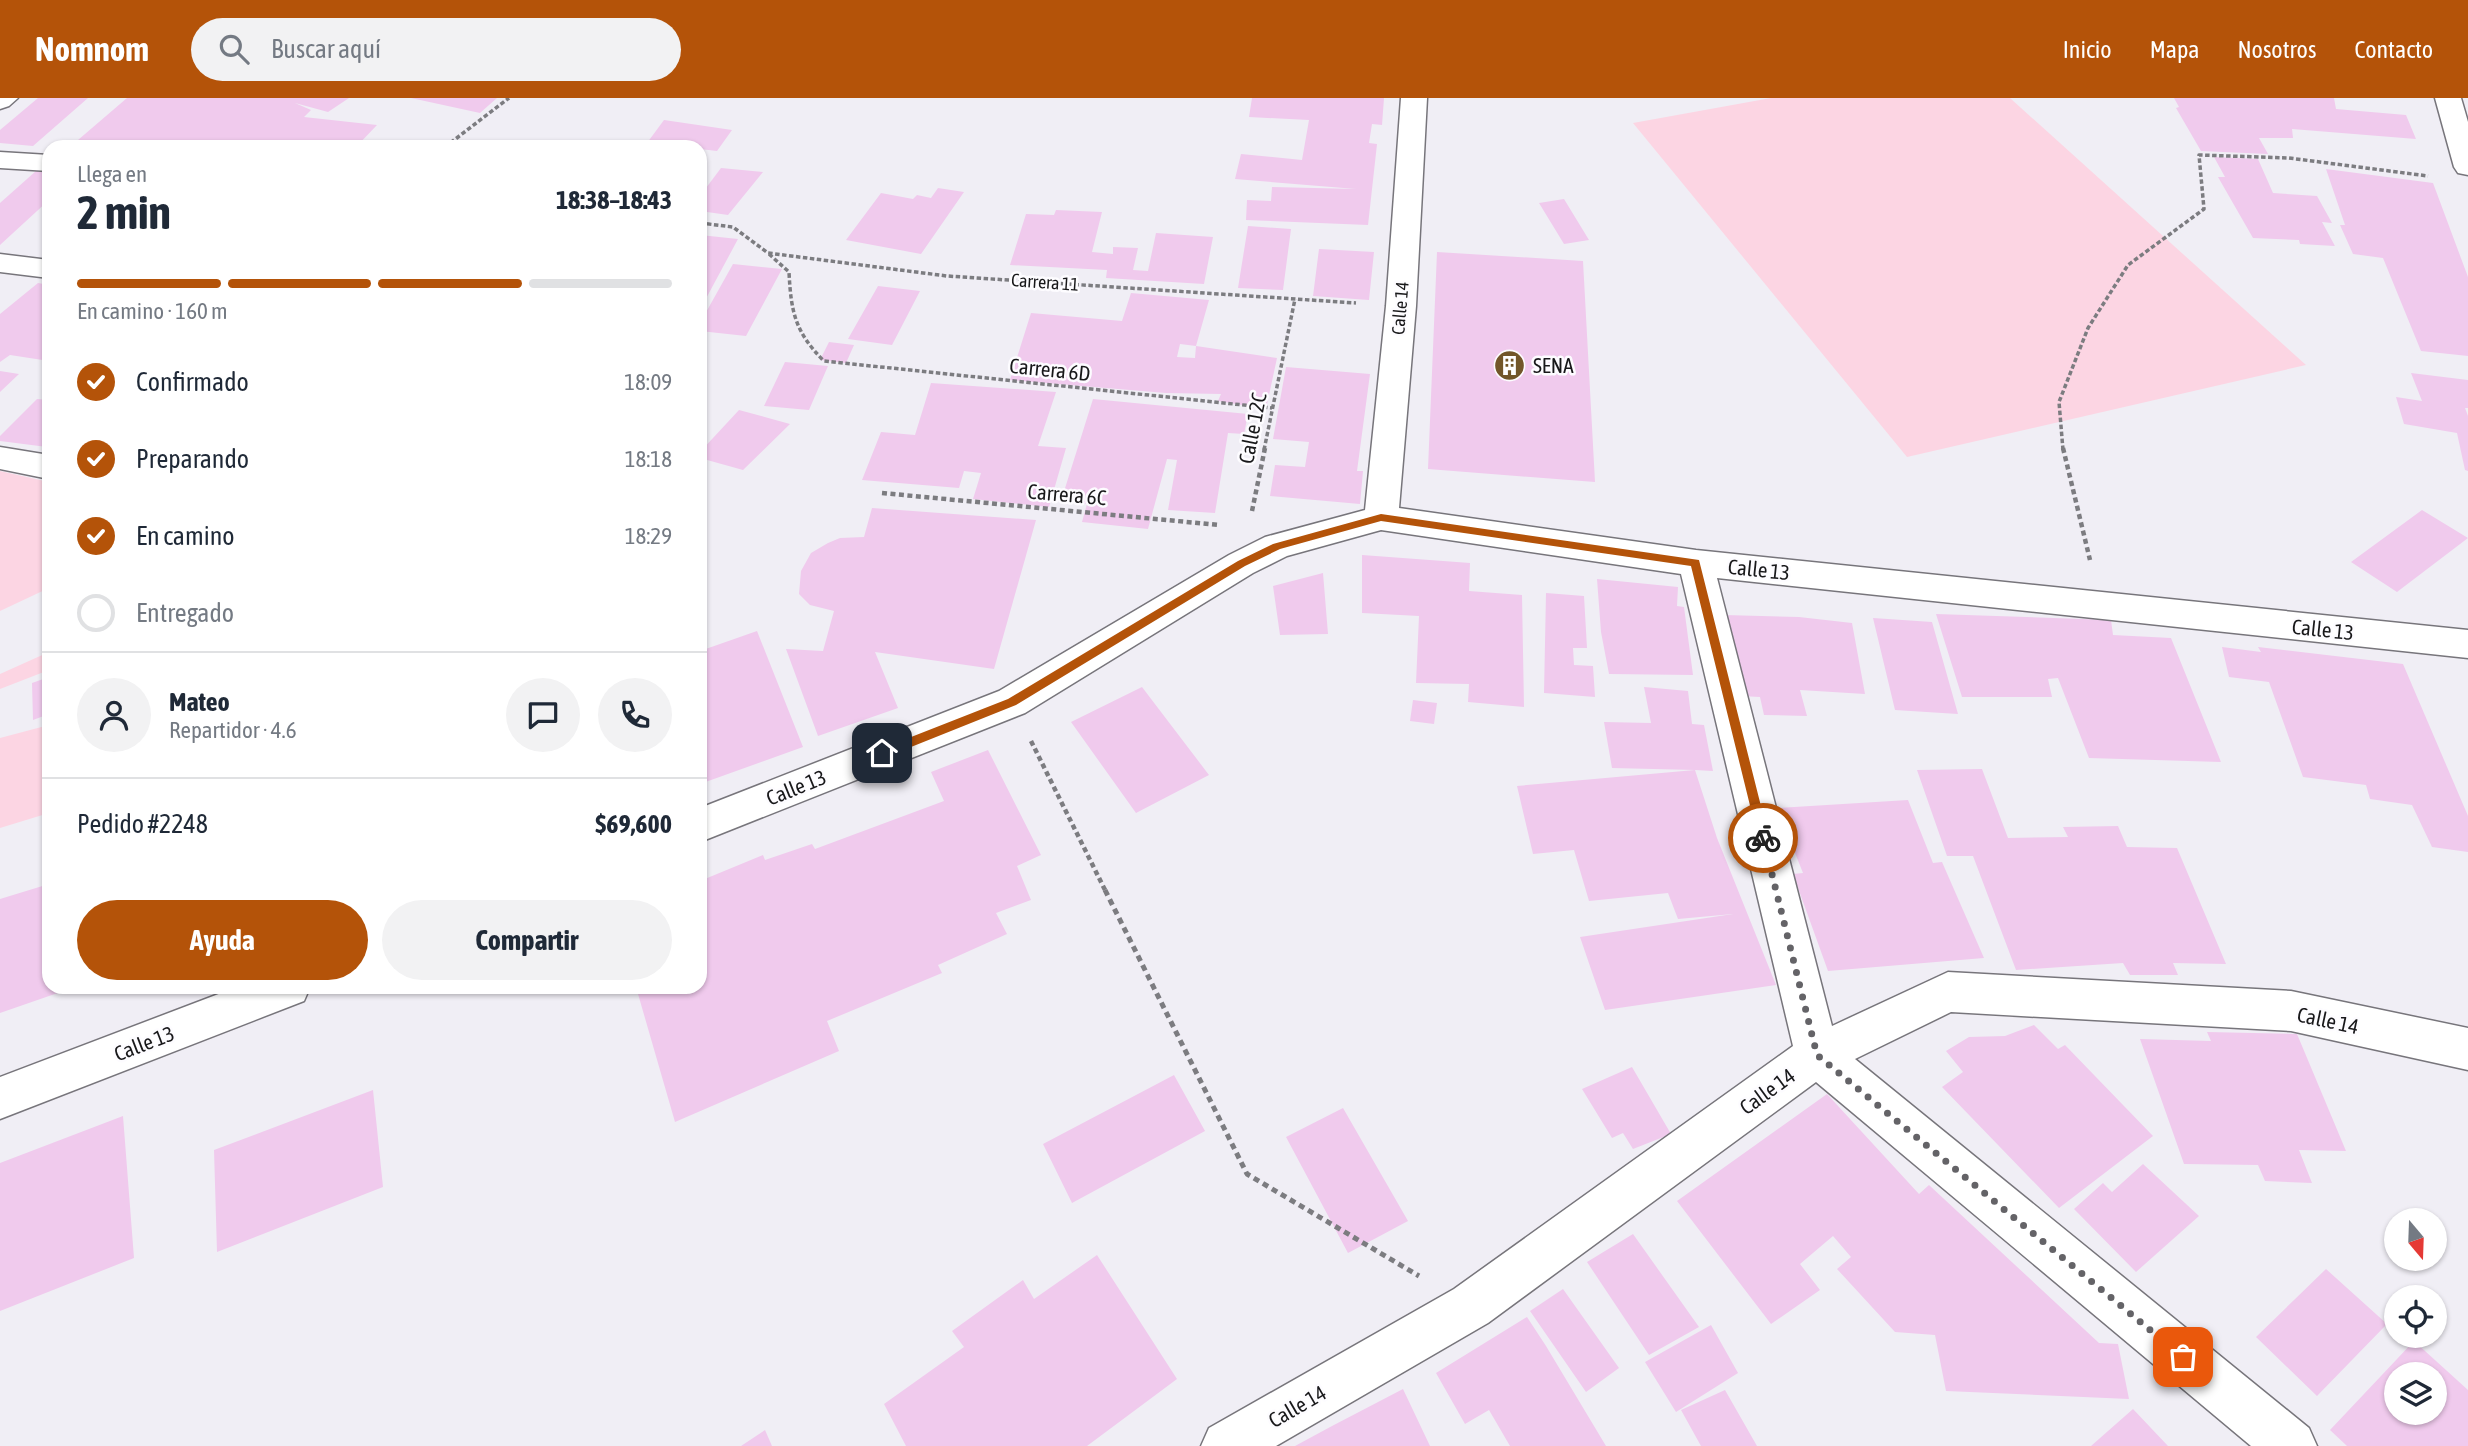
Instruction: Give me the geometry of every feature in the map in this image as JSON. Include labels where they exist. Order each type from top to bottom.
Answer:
[{"type":"street","points":[[0,101],[5,98]]},
{"type":"street","name":"Calle 14","points":[[1381,518],[1401,306],[1414,98]]},
{"type":"street","points":[[2448,98],[2468,167]]},
{"type":"street","points":[[0,160],[42,163]]},
{"type":"street","points":[[0,263],[42,268]]},
{"type":"street","points":[[0,457],[42,466]]},
{"type":"street","name":"Calle 13","points":[[707,822],[1012,702],[1241,564],[1277,546],[1381,518],[1696,563],[2468,645]]},
{"type":"street","points":[[1696,563],[1817,1055],[2291,1446]]},
{"type":"street","name":"Calle 14","points":[[1227,1446],[1471,1306],[1817,1055],[1948,992],[2291,1012],[2468,1049]]},
{"type":"street","name":"Calle 13","points":[[0,1098],[271,994]]},
{"type":"path","points":[[454,140],[509,98]]},
{"type":"path","points":[[2102,605],[2064,461],[2059,402],[2088,328],[2128,265],[2204,209],[2199,155],[2289,158],[2436,177]]},
{"type":"path","name":"Carrera 11","points":[[707,224],[733,227],[768,253],[947,276],[1401,306]]},
{"type":"path","name":"Carrera 6D","points":[[768,253],[789,272],[792,317],[807,345],[824,360],[1272,408]]},
{"type":"path","name":"Calle 12C","points":[[1241,564],[1295,299]]},
{"type":"path","name":"Carrera 6C","points":[[882,493],[1249,527]]},
{"type":"path","points":[[1012,702],[1247,1174],[1471,1306]]},
{"type":"shaded area","points":[[1771,98],[2010,98],[2306,365],[1907,457],[1633,123]]},
{"type":"shaded area","points":[[0,471],[42,480],[42,591],[0,611]]},
{"type":"shaded area","points":[[42,655],[42,673],[0,689],[0,674]]},
{"type":"shaded area","points":[[42,727],[42,815],[0,828],[0,738]]},
{"type":"building","points":[[38,98],[88,98],[33,146],[0,143],[0,130]]},
{"type":"building","points":[[127,98],[349,98],[328,112],[295,103],[311,110],[304,117],[377,125],[363,140],[78,140]]},
{"type":"building","points":[[411,98],[497,98],[480,113]]},
{"type":"building","points":[[1252,98],[1384,98],[1382,125],[1372,124],[1369,143],[1377,144],[1368,225],[1246,220],[1247,200],[1271,201],[1272,187],[1356,189],[1235,179],[1241,154],[1302,160],[1309,120],[1249,117]]},
{"type":"building","points":[[2174,98],[2334,98],[2336,109],[2406,115],[2416,139],[2292,129],[2293,138],[2259,138],[2268,154],[2201,151],[2176,108],[2179,107]]},
{"type":"building","points":[[664,120],[732,130],[717,151],[707,150],[707,140],[649,140]]},
{"type":"building","points":[[2214,157],[2258,159],[2273,193],[2317,196],[2332,223],[2322,222],[2335,246],[2300,244],[2299,240],[2253,238],[2218,177],[2225,177]]},
{"type":"building","points":[[721,168],[763,172],[728,215],[707,212],[707,187]]},
{"type":"building","points":[[2326,169],[2433,183],[2468,277],[2468,356],[2421,351],[2383,258],[2353,254],[2340,225],[2345,225]]},
{"type":"building","points":[[36,171],[42,171],[42,206],[0,245],[0,203]]},
{"type":"building","points":[[938,188],[964,192],[921,254],[846,240],[881,193],[913,199],[917,195],[931,198]]},
{"type":"building","points":[[1564,199],[1589,240],[1564,244],[1539,203]]},
{"type":"building","points":[[1056,210],[1102,212],[1092,252],[1113,254],[1113,247],[1138,248],[1133,270],[1148,271],[1156,233],[1213,237],[1204,284],[1106,278],[1107,270],[1010,265],[1026,214],[1054,215]]},
{"type":"building","points":[[1248,226],[1291,229],[1283,290],[1238,288]]},
{"type":"building","points":[[707,236],[738,239],[707,297]]},
{"type":"building","points":[[1319,249],[1374,252],[1369,300],[1313,296]]},
{"type":"building","name":"SENA","points":[[1437,252],[1583,261],[1595,482],[1428,469]]},
{"type":"building","points":[[733,264],[782,269],[746,336],[707,332],[707,310]]},
{"type":"building","points":[[38,283],[42,284],[42,360],[10,355],[0,362],[0,314]]},
{"type":"building","points":[[878,286],[920,291],[892,345],[848,339]]},
{"type":"building","points":[[1131,293],[1209,300],[1196,346],[1277,358],[1266,409],[1218,401],[1221,394],[1166,393],[1010,380],[1031,313],[1122,321]],"holes":[[[1180,344],[1196,346],[1195,358],[1177,357]]]},
{"type":"building","points":[[829,342],[854,345],[846,363],[820,360]]},
{"type":"building","points":[[785,362],[828,366],[809,410],[764,406]]},
{"type":"building","points":[[1286,367],[1370,374],[1357,471],[1363,471],[1360,504],[1270,496],[1275,465],[1305,467],[1309,442],[1273,439]]},
{"type":"building","points":[[0,371],[19,374],[0,392]]},
{"type":"building","points":[[2411,373],[2468,380],[2468,408],[2465,408],[2468,416],[2468,471],[2465,470],[2457,433],[2404,424],[2396,397],[2422,401]]},
{"type":"building","points":[[931,383],[1056,392],[1038,446],[1066,448],[1049,507],[973,499],[981,473],[964,471],[959,488],[862,480],[881,432],[915,435]]},
{"type":"building","points":[[37,399],[42,399],[42,446],[0,441],[0,436]]},
{"type":"building","points":[[1093,399],[1248,414],[1244,434],[1228,433],[1215,513],[1168,510],[1177,460],[1167,459],[1148,529],[1082,522],[1087,504],[1061,501]]},
{"type":"building","points":[[739,410],[790,424],[743,470],[707,460],[707,444]]},
{"type":"building","points":[[872,508],[1036,520],[994,669],[875,652],[898,708],[818,736],[786,649],[823,651],[834,611],[810,605],[799,594],[801,571],[811,553],[828,543],[840,538],[864,537]]},
{"type":"building","points":[[2422,510],[2468,538],[2397,592],[2351,562]]},
{"type":"building","points":[[1362,555],[1470,563],[1469,591],[1522,595],[1524,707],[1468,702],[1469,684],[1416,683],[1419,616],[1362,613]]},
{"type":"building","points":[[1323,573],[1328,634],[1280,635],[1273,586]]},
{"type":"building","points":[[1597,579],[1678,587],[1677,606],[1684,607],[1693,675],[1609,674],[1601,632]]},
{"type":"building","points":[[1546,593],[1584,596],[1587,648],[1573,648],[1574,665],[1593,666],[1595,697],[1544,693]]},
{"type":"building","points":[[1936,614],[2111,620],[2113,635],[2171,638],[2221,762],[2089,758],[2058,678],[2048,679],[2052,697],[1962,697]]},
{"type":"building","points":[[1724,615],[1799,617],[1852,623],[1865,694],[1800,690],[1807,716],[1764,715],[1760,697],[1740,696]]},
{"type":"building","points":[[1873,618],[1932,622],[1958,714],[1895,710]]},
{"type":"building","points":[[757,631],[803,747],[707,781],[707,649]]},
{"type":"building","points":[[2222,647],[2261,652],[2258,647],[2403,664],[2468,816],[2468,852],[2432,847],[2412,805],[2370,799],[2366,785],[2303,777],[2269,682],[2229,677]]},
{"type":"building","points":[[42,679],[42,717],[33,720],[32,683]]},
{"type":"building","points":[[1142,687],[1209,775],[1136,813],[1071,722]]},
{"type":"building","points":[[1644,687],[1688,691],[1692,724],[1704,725],[1713,771],[1612,768],[1604,722],[1651,723]]},
{"type":"building","points":[[1413,700],[1437,703],[1434,724],[1410,721]]},
{"type":"building","points":[[988,750],[1041,855],[1017,866],[1031,900],[996,913],[1007,934],[938,965],[942,973],[827,1021],[839,1051],[675,1122],[638,994],[707,994],[707,878],[763,855],[765,860],[812,844],[815,849],[944,801],[931,772]]},
{"type":"building","points":[[1982,769],[2008,838],[2068,837],[2063,827],[2118,826],[2127,847],[2177,848],[2226,964],[2173,963],[2178,975],[2130,975],[2123,963],[2016,970],[1973,856],[1947,856],[1917,770]]},
{"type":"building","points":[[1695,770],[1717,838],[1776,985],[1605,1010],[1580,937],[1733,914],[1678,919],[1668,893],[1589,901],[1574,850],[1533,854],[1517,786]]},
{"type":"building","points":[[1908,800],[1933,863],[1942,862],[1984,958],[1828,971],[1793,874],[1803,873],[1777,808]]},
{"type":"building","points":[[42,886],[42,994],[55,994],[0,1013],[0,899]]},
{"type":"building","points":[[2034,1025],[2058,1049],[2065,1045],[2153,1136],[2059,1208],[1942,1087],[1963,1072],[1946,1051],[1969,1037],[2005,1036]]},
{"type":"building","points":[[2207,1032],[2297,1034],[2346,1151],[2299,1150],[2312,1183],[2265,1181],[2258,1165],[2184,1164],[2140,1039],[2211,1041]]},
{"type":"building","points":[[1632,1067],[1671,1134],[1633,1149],[1623,1133],[1612,1138],[1582,1089]]},
{"type":"building","points":[[1174,1075],[1205,1131],[1072,1203],[1043,1144]]},
{"type":"building","points":[[373,1090],[383,1187],[217,1252],[214,1150]]},
{"type":"building","points":[[1827,1094],[1919,1194],[1929,1185],[2099,1343],[2118,1344],[2129,1399],[1946,1391],[1935,1335],[1895,1332],[1837,1269],[1851,1257],[1833,1236],[1800,1264],[1820,1290],[1771,1324],[1677,1201]]},
{"type":"building","points":[[1343,1108],[1408,1221],[1348,1253],[1286,1137]]},
{"type":"building","points":[[123,1116],[134,1258],[0,1311],[0,1163]]},
{"type":"building","points":[[2143,1164],[2199,1216],[2136,1272],[2074,1209],[2103,1183],[2112,1192]]},
{"type":"building","points":[[1633,1234],[1699,1327],[1649,1355],[1587,1262]]},
{"type":"building","points":[[1097,1255],[1177,1379],[1087,1446],[906,1446],[884,1404],[964,1347],[952,1331],[1023,1280],[1034,1299]]},
{"type":"building","points":[[2326,1269],[2384,1321],[2384,1327],[2317,1396],[2256,1337]]},
{"type":"building","points":[[1563,1289],[1619,1368],[1586,1392],[1530,1311]]},
{"type":"building","points":[[1527,1317],[1606,1446],[1510,1446],[1489,1410],[1465,1424],[1436,1373]]},
{"type":"building","points":[[1711,1325],[1738,1373],[1676,1412],[1645,1362]]},
{"type":"building","points":[[2407,1348],[2422,1348],[2437,1362],[2394,1362]]},
{"type":"building","points":[[2447,1371],[2468,1390],[2468,1446],[2347,1446],[2330,1430],[2384,1373],[2384,1425],[2447,1425]]},
{"type":"building","points":[[1403,1389],[1430,1446],[1295,1446],[1332,1426]]},
{"type":"building","points":[[1725,1390],[1757,1446],[1701,1446],[1681,1410]]},
{"type":"building","points":[[2133,1409],[2168,1446],[2091,1446]]},
{"type":"building","points":[[765,1430],[772,1446],[741,1446]]},
{"type":"way so far","points":[[1763,838],[1817,1055],[2183,1357]]},
{"type":"place","name":"SENA","points":[[1510,365]]},
{"type":"route","points":[[882,753],[1012,702],[1241,564],[1277,546],[1381,518],[1696,563],[1763,838]]}]
